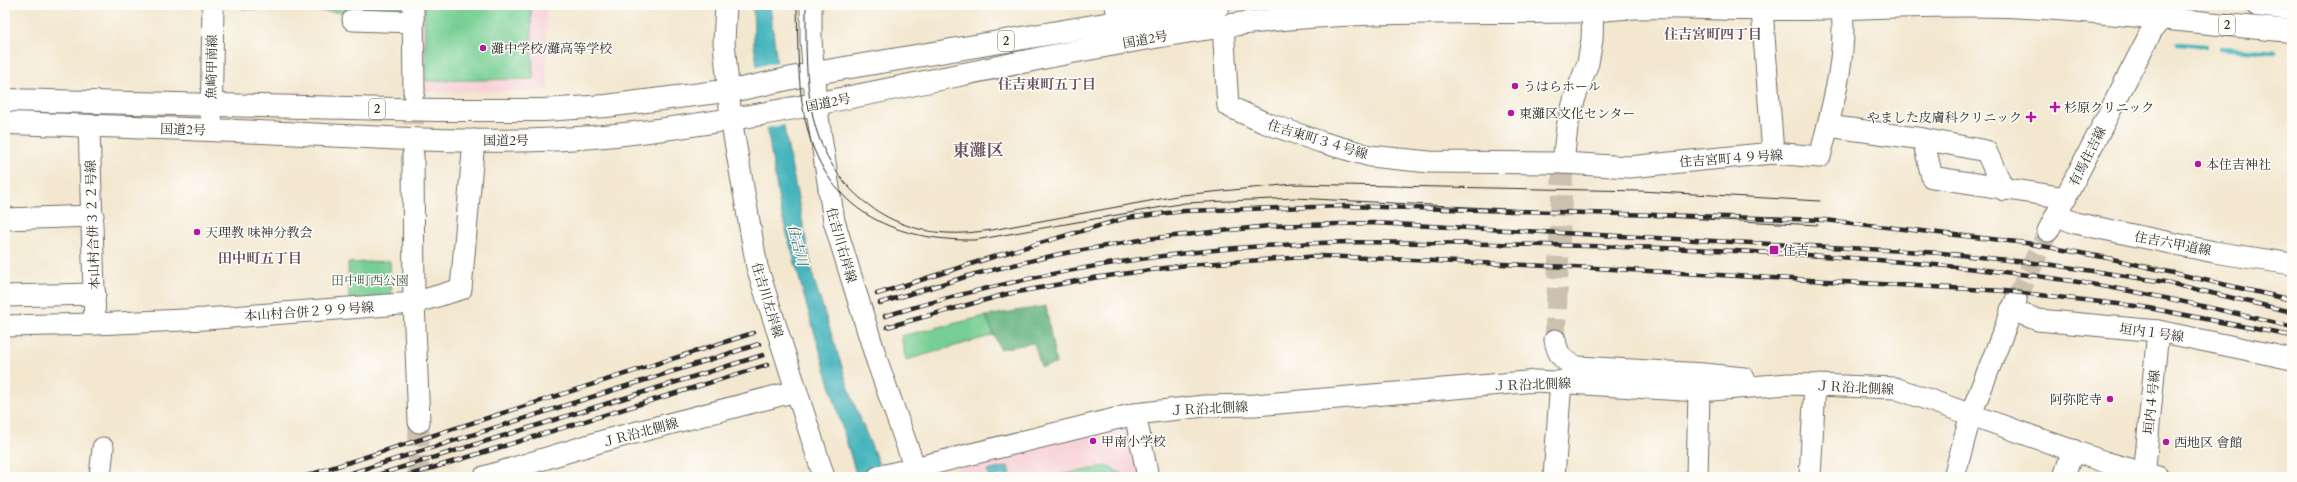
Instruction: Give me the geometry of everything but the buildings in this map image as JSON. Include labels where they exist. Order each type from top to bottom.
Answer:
[{"type":"highway","name":"国道2号","points":[[5,100],[437,110],[544,110],[606,106],[738,89],[794,78],[814,72],[1118,23],[1219,5]]},
{"type":"highway","points":[[2257,5],[2292,9]]},
{"type":"highway","name":"国道2号","points":[[5,124],[474,140],[541,140],[614,135],[741,118],[807,106],[1118,23],[1223,26],[1298,16],[1625,7],[1762,10],[2006,6],[2168,12],[2292,31]]},
{"type":"street","name":"魚崎甲南線","points":[[211,130],[210,105],[213,5]]},
{"type":"street","points":[[726,5],[724,42],[738,89]]},
{"type":"street","name":"住吉川右岸線","points":[[811,5],[811,40],[814,72],[807,106],[834,221],[910,472]]},
{"type":"street","points":[[1563,163],[1567,127],[1575,97],[1588,63],[1592,40],[1593,8]]},
{"type":"street","points":[[1842,8],[1844,26],[1839,76],[1828,126],[1923,139],[1986,151],[2004,190]]},
{"type":"street","points":[[1762,10],[1773,153]]},
{"type":"street","name":"有馬住吉線","points":[[2057,215],[2152,30],[2168,12]]},
{"type":"street","points":[[353,20],[413,13],[414,92]]},
{"type":"street","name":"住吉東町３４号線","points":[[1223,26],[1228,106],[1263,122],[1321,142],[1370,156],[1429,162],[1563,163]]},
{"type":"street","name":"住吉川左岸線","points":[[738,89],[757,267],[824,477]]},
{"type":"street","name":"本山村合併３２２号線","points":[[89,126],[93,216],[95,324]]},
{"type":"street","name":"住吉宮町４９号線","points":[[1563,163],[1629,167],[1773,153],[1820,157],[1828,126]]},
{"type":"street","points":[[1923,139],[1932,177],[2004,190],[2057,215]]},
{"type":"street","name":"本山村合併２９９号線","points":[[5,326],[95,324],[414,303],[461,289],[474,140]]},
{"type":"street","points":[[412,155],[414,303],[418,422]]},
{"type":"street","name":"住吉六甲道線","points":[[2057,215],[2083,225],[2214,252],[2292,264]]},
{"type":"street","points":[[5,219],[93,216]]},
{"type":"street","points":[[5,296],[94,294]]},
{"type":"street","name":"垣内１号線","points":[[1971,414],[2014,305],[2038,320],[2158,331],[2292,359]]},
{"type":"street","name":"垣内４号線","points":[[2149,476],[2158,331]]},
{"type":"street","points":[[1555,340],[1558,355],[1566,363],[1578,367],[1704,374],[1788,384]]},
{"type":"street","name":"ＪＲ沿北側線","points":[[878,477],[910,472],[1135,414],[1204,406],[1255,405],[1528,381],[1561,381],[1699,391],[1788,384],[1895,388],[2149,476]]},
{"type":"street","points":[[1554,477],[1561,381]]},
{"type":"street","points":[[1810,477],[1815,385]]},
{"type":"street","name":"ＪＲ沿北側線","points":[[484,477],[603,441],[796,391]]},
{"type":"street","points":[[1697,477],[1699,391]]},
{"type":"street","points":[[1135,414],[1148,477]]},
{"type":"street","points":[[1954,477],[1971,414]]},
{"type":"street","points":[[100,477],[103,448]]},
{"type":"street","points":[[2064,477],[2073,450]]},
{"type":"shaded area","name":"灘中学校/灘高等学校","points":[[419,5],[546,5],[548,91],[419,92]]},
{"type":"shaded area","name":"甲南小学校","points":[[1117,425],[1131,431],[1140,477],[939,477],[939,475],[1011,452]]},
{"type":"green space","points":[[242,5],[403,5],[404,14],[242,9]]},
{"type":"green space","name":"灘中学校/灘高等学校","points":[[424,5],[531,5],[533,79],[426,81]]},
{"type":"green space","name":"田中町西公園","points":[[390,261],[392,297],[349,299],[348,263]]},
{"type":"green space","points":[[1046,306],[1056,364],[1041,367],[1034,343],[1000,349],[986,316]]},
{"type":"green space","points":[[986,316],[994,335],[906,360],[901,336]]},
{"type":"green space","points":[[1107,466],[1128,477],[1049,477]]},
{"type":"water","name":"住吉川","points":[[753,5],[770,5],[785,133],[814,280],[853,401],[880,467],[856,474],[807,307],[780,208],[754,46]]},
{"type":"water","points":[[1008,466],[1010,475],[989,477],[987,471]]},
{"type":"pier","points":[[778,62],[786,125],[766,128],[756,66]]},
{"type":"waterway","points":[[2177,44],[2205,46]]},
{"type":"waterway","points":[[2221,48],[2274,52]]},
{"type":"tunnel","points":[[413,155],[414,92]]},
{"type":"tunnel","points":[[1555,340],[1563,163]]},
{"type":"tunnel","points":[[2016,300],[2048,231]]},
{"type":"tunnel","points":[[418,477],[419,422]]},
{"type":"tram line","points":[[797,5],[798,54],[802,103],[809,135],[820,163],[834,185],[852,204],[872,218],[895,228],[920,235],[947,239],[975,240],[1185,203],[1295,198],[1818,225]]},
{"type":"tram line","points":[[806,5],[806,61],[810,103],[820,140],[830,162],[844,181],[860,198],[878,212],[899,223],[922,230],[947,233],[992,230],[1182,195],[1293,184],[1640,191],[1820,201]]},
{"type":"railway","points":[[877,294],[999,255],[1126,218],[1184,211],[1345,206],[1825,220],[2026,243],[2108,258],[2292,300]]},
{"type":"railway","points":[[880,303],[975,274],[1060,254],[1146,239],[1269,226],[1373,223],[1942,253],[2053,265],[2165,282],[2292,312]]},
{"type":"railway","points":[[885,316],[998,286],[1055,273],[1113,263],[1230,249],[1288,244],[1347,242],[1609,246],[1696,249],[1870,259],[1957,267],[2075,281],[2199,305],[2292,327]]},
{"type":"railway","points":[[887,327],[1007,294],[1093,278],[1187,265],[1321,256],[1595,268],[2005,291],[2144,307],[2292,336]]},
{"type":"railway","points":[[303,477],[753,333]]},
{"type":"railway","points":[[339,477],[759,344]]},
{"type":"railway","points":[[371,477],[763,355]]},
{"type":"railway","points":[[403,477],[767,365]]},
{"type":"place","name":"灘中学校/灘高等学校","points":[[483,48]]},
{"type":"place","name":"うはらホール","points":[[1515,86]]},
{"type":"place","name":"杉原クリニック","points":[[2055,107]]},
{"type":"place","name":"東灘区文化センター","points":[[1511,113]]},
{"type":"place","name":"やました皮膚科クリニック","points":[[2031,117]]},
{"type":"place","name":"本住吉神社","points":[[2198,164]]},
{"type":"place","name":"天理教 味神分教会","points":[[197,232]]},
{"type":"place","name":"住吉","points":[[1774,250]]},
{"type":"place","name":"阿弥陀寺","points":[[2110,399]]},
{"type":"place","name":"甲南小学校","points":[[1093,441]]},
{"type":"place","name":"西地区 會館","points":[[2166,442]]},
{"type":"district","name":"住吉宮町四丁目","points":[[1713,34]]},
{"type":"district","name":"住吉東町五丁目","points":[[1047,84]]},
{"type":"district","name":"東灘区","points":[[978,150]]},
{"type":"district","name":"田中町五丁目","points":[[260,258]]}]
